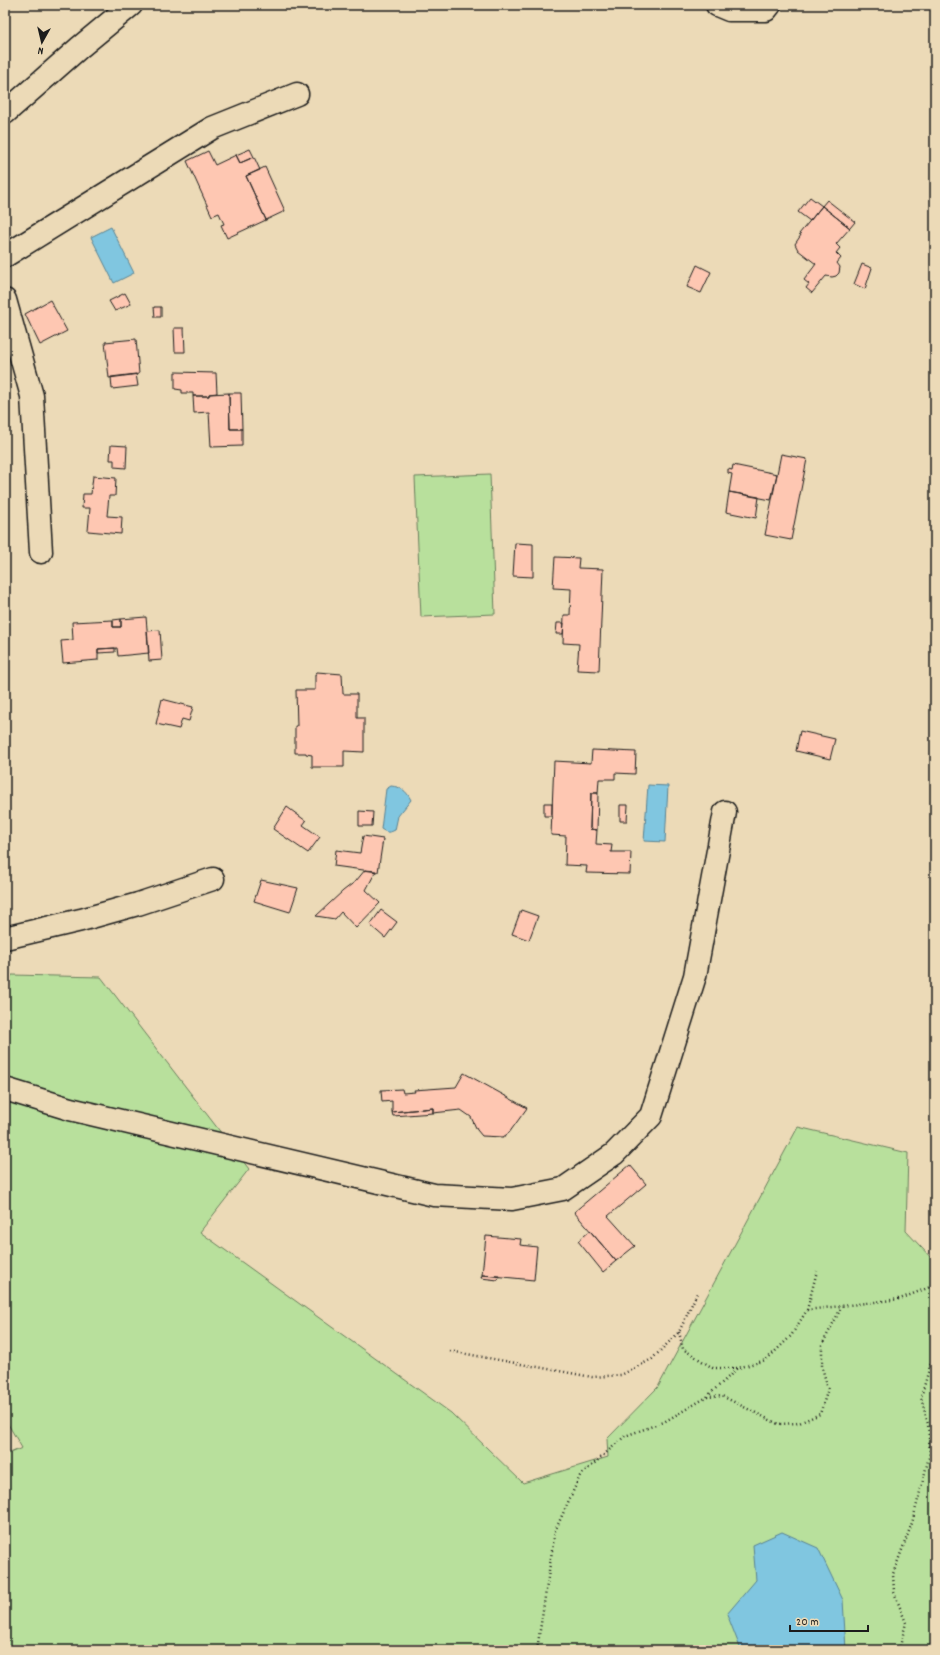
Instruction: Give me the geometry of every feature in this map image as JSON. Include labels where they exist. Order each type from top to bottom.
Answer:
[{"type":"street","points":[[5,114],[79,48],[131,5]]},
{"type":"street","points":[[717,5],[729,10],[766,10],[770,5]]},
{"type":"street","points":[[5,256],[212,128],[297,94]]},
{"type":"street","points":[[5,300],[32,396],[41,552]]},
{"type":"street","points":[[5,1090],[70,1109],[434,1195],[512,1199],[563,1189],[614,1154],[651,1116],[695,976],[725,812]]},
{"type":"street","points":[[5,938],[138,904],[213,878]]},
{"type":"path","points":[[679,1332],[683,1349],[714,1368],[738,1368],[766,1360],[792,1336],[807,1310],[817,1271]]},
{"type":"path","points":[[807,1310],[900,1299],[935,1283]]},
{"type":"path","points":[[930,1286],[935,1293]]},
{"type":"path","points":[[450,1351],[592,1377],[620,1375],[652,1360],[679,1332],[698,1291]]},
{"type":"path","points":[[707,1397],[722,1396],[778,1424],[798,1423],[820,1414],[828,1389],[822,1367],[822,1345],[842,1306]]},
{"type":"path","points":[[899,1650],[906,1623],[894,1592],[893,1574],[912,1523],[930,1453],[928,1424],[921,1397],[930,1366],[935,1356]]},
{"type":"path","points":[[537,1650],[555,1531],[580,1476],[625,1436],[664,1422],[707,1397],[738,1368]]},
{"type":"green space","points":[[490,474],[495,614],[421,617],[415,477]]},
{"type":"green space","points":[[12,975],[101,977],[249,1169],[200,1232],[451,1413],[523,1483],[608,1457],[607,1439],[658,1387],[798,1127],[908,1153],[906,1231],[935,1262],[935,1650],[5,1650],[5,1455],[22,1448],[5,1419],[5,985]]},
{"type":"water","points":[[111,227],[134,273],[114,283],[91,237]]},
{"type":"water","points":[[648,785],[668,786],[665,842],[644,841]]},
{"type":"water","points":[[391,786],[398,787],[403,790],[411,800],[398,816],[395,830],[388,832],[381,829],[386,789]]},
{"type":"water","points":[[782,1532],[818,1548],[843,1600],[846,1650],[741,1650],[727,1614],[756,1580],[753,1545]]},
{"type":"building","points":[[250,149],[254,157],[240,163],[236,155]]},
{"type":"building","points":[[208,151],[215,165],[236,155],[240,163],[254,157],[260,170],[246,176],[266,220],[227,238],[221,225],[224,224],[219,213],[212,216],[187,161]]},
{"type":"building","points":[[265,167],[285,211],[266,220],[246,176]]},
{"type":"building","points":[[810,197],[822,206],[810,221],[798,212]]},
{"type":"building","points":[[827,200],[855,222],[850,228],[822,206]]},
{"type":"building","points":[[822,206],[850,228],[836,244],[840,248],[836,253],[841,258],[837,263],[840,267],[839,273],[832,277],[826,276],[812,293],[806,288],[809,284],[804,280],[816,264],[798,250],[795,244],[801,235],[799,234]]},
{"type":"building","points":[[5,234],[11,245],[5,248]]},
{"type":"building","points":[[862,264],[872,268],[865,289],[854,284]]},
{"type":"building","points":[[697,265],[711,272],[701,293],[687,287]]},
{"type":"building","points":[[125,293],[131,304],[115,311],[109,301]]},
{"type":"building","points":[[50,300],[67,331],[40,345],[25,314]]},
{"type":"building","points":[[154,307],[161,307],[161,317],[155,317]]},
{"type":"building","points":[[174,328],[184,328],[185,352],[175,352]]},
{"type":"building","points":[[136,339],[139,374],[109,378],[105,342]]},
{"type":"building","points":[[175,372],[216,373],[217,393],[209,394],[209,396],[193,396],[193,393],[182,393],[182,390],[175,389]]},
{"type":"building","points":[[136,374],[138,386],[112,389],[111,377]]},
{"type":"building","points":[[229,393],[230,429],[242,429],[242,446],[211,447],[209,412],[194,413],[193,396],[209,396],[209,394]]},
{"type":"building","points":[[229,393],[241,393],[242,429],[230,429]]},
{"type":"building","points":[[111,445],[127,446],[126,468],[114,467],[114,460],[110,460]]},
{"type":"building","points":[[781,454],[807,459],[791,540],[765,535]]},
{"type":"building","points":[[733,465],[777,474],[771,500],[729,492],[732,474],[728,473],[728,469],[732,470]]},
{"type":"building","points":[[93,476],[116,478],[115,496],[109,496],[107,516],[122,517],[121,534],[88,531],[90,508],[82,508],[83,494],[91,494]]},
{"type":"building","points":[[729,492],[759,497],[756,518],[726,512]]},
{"type":"building","points":[[515,543],[533,544],[533,577],[513,576]]},
{"type":"building","points":[[555,557],[579,558],[578,568],[603,569],[599,671],[577,670],[579,644],[563,643],[564,615],[570,615],[571,589],[553,588]]},
{"type":"building","points":[[146,617],[149,653],[118,656],[117,648],[98,649],[98,660],[63,663],[61,641],[73,640],[72,622],[113,620],[113,627],[121,627],[121,619]]},
{"type":"building","points":[[121,619],[121,627],[113,627],[113,620]]},
{"type":"building","points":[[557,623],[564,623],[563,634],[556,634]]},
{"type":"building","points":[[160,630],[162,660],[149,661],[147,631]]},
{"type":"building","points":[[115,648],[115,652],[98,653],[98,649]]},
{"type":"building","points":[[317,672],[342,674],[343,694],[357,694],[357,718],[364,718],[364,752],[344,751],[344,767],[312,767],[312,755],[306,753],[295,753],[295,726],[297,726],[296,690],[315,690],[315,675]]},
{"type":"building","points":[[162,699],[193,707],[189,721],[182,719],[179,729],[156,724]]},
{"type":"building","points":[[800,731],[835,739],[830,759],[796,751]]},
{"type":"building","points":[[592,750],[636,752],[635,774],[615,773],[615,779],[599,779],[598,793],[591,793],[590,829],[597,830],[596,844],[612,845],[611,852],[631,852],[630,874],[586,873],[587,866],[565,865],[566,836],[551,835],[554,761],[591,763]]},
{"type":"building","points":[[591,793],[598,793],[597,830],[590,829]]},
{"type":"building","points":[[544,803],[552,803],[552,816],[544,816]]},
{"type":"building","points":[[620,805],[628,805],[627,821],[620,821]]},
{"type":"building","points":[[287,807],[306,821],[303,825],[320,837],[308,853],[273,829]]},
{"type":"building","points":[[359,811],[373,812],[372,826],[359,826]]},
{"type":"building","points":[[363,836],[383,839],[378,872],[334,866],[336,850],[360,853]]},
{"type":"building","points":[[365,870],[376,871],[366,890],[380,903],[356,928],[341,912],[335,919],[316,916],[356,881]]},
{"type":"building","points":[[261,880],[298,888],[290,912],[254,901]]},
{"type":"building","points":[[381,910],[397,922],[385,938],[370,925]]},
{"type":"building","points":[[521,910],[538,916],[529,940],[512,934]]},
{"type":"building","points":[[464,1073],[527,1108],[509,1133],[503,1137],[482,1136],[477,1130],[471,1117],[461,1110],[433,1113],[433,1108],[392,1112],[392,1101],[382,1102],[381,1090],[402,1089],[403,1093],[415,1092],[414,1090],[456,1087]]},
{"type":"building","points":[[433,1108],[433,1113],[393,1116],[392,1112]]},
{"type":"building","points":[[630,1165],[646,1184],[608,1216],[635,1246],[616,1261],[574,1212]]},
{"type":"building","points":[[590,1231],[616,1261],[603,1272],[578,1241]]},
{"type":"building","points":[[486,1236],[521,1239],[520,1245],[537,1247],[534,1280],[482,1275]]},
{"type":"building","points":[[482,1275],[499,1276],[498,1280],[481,1278]]}]
